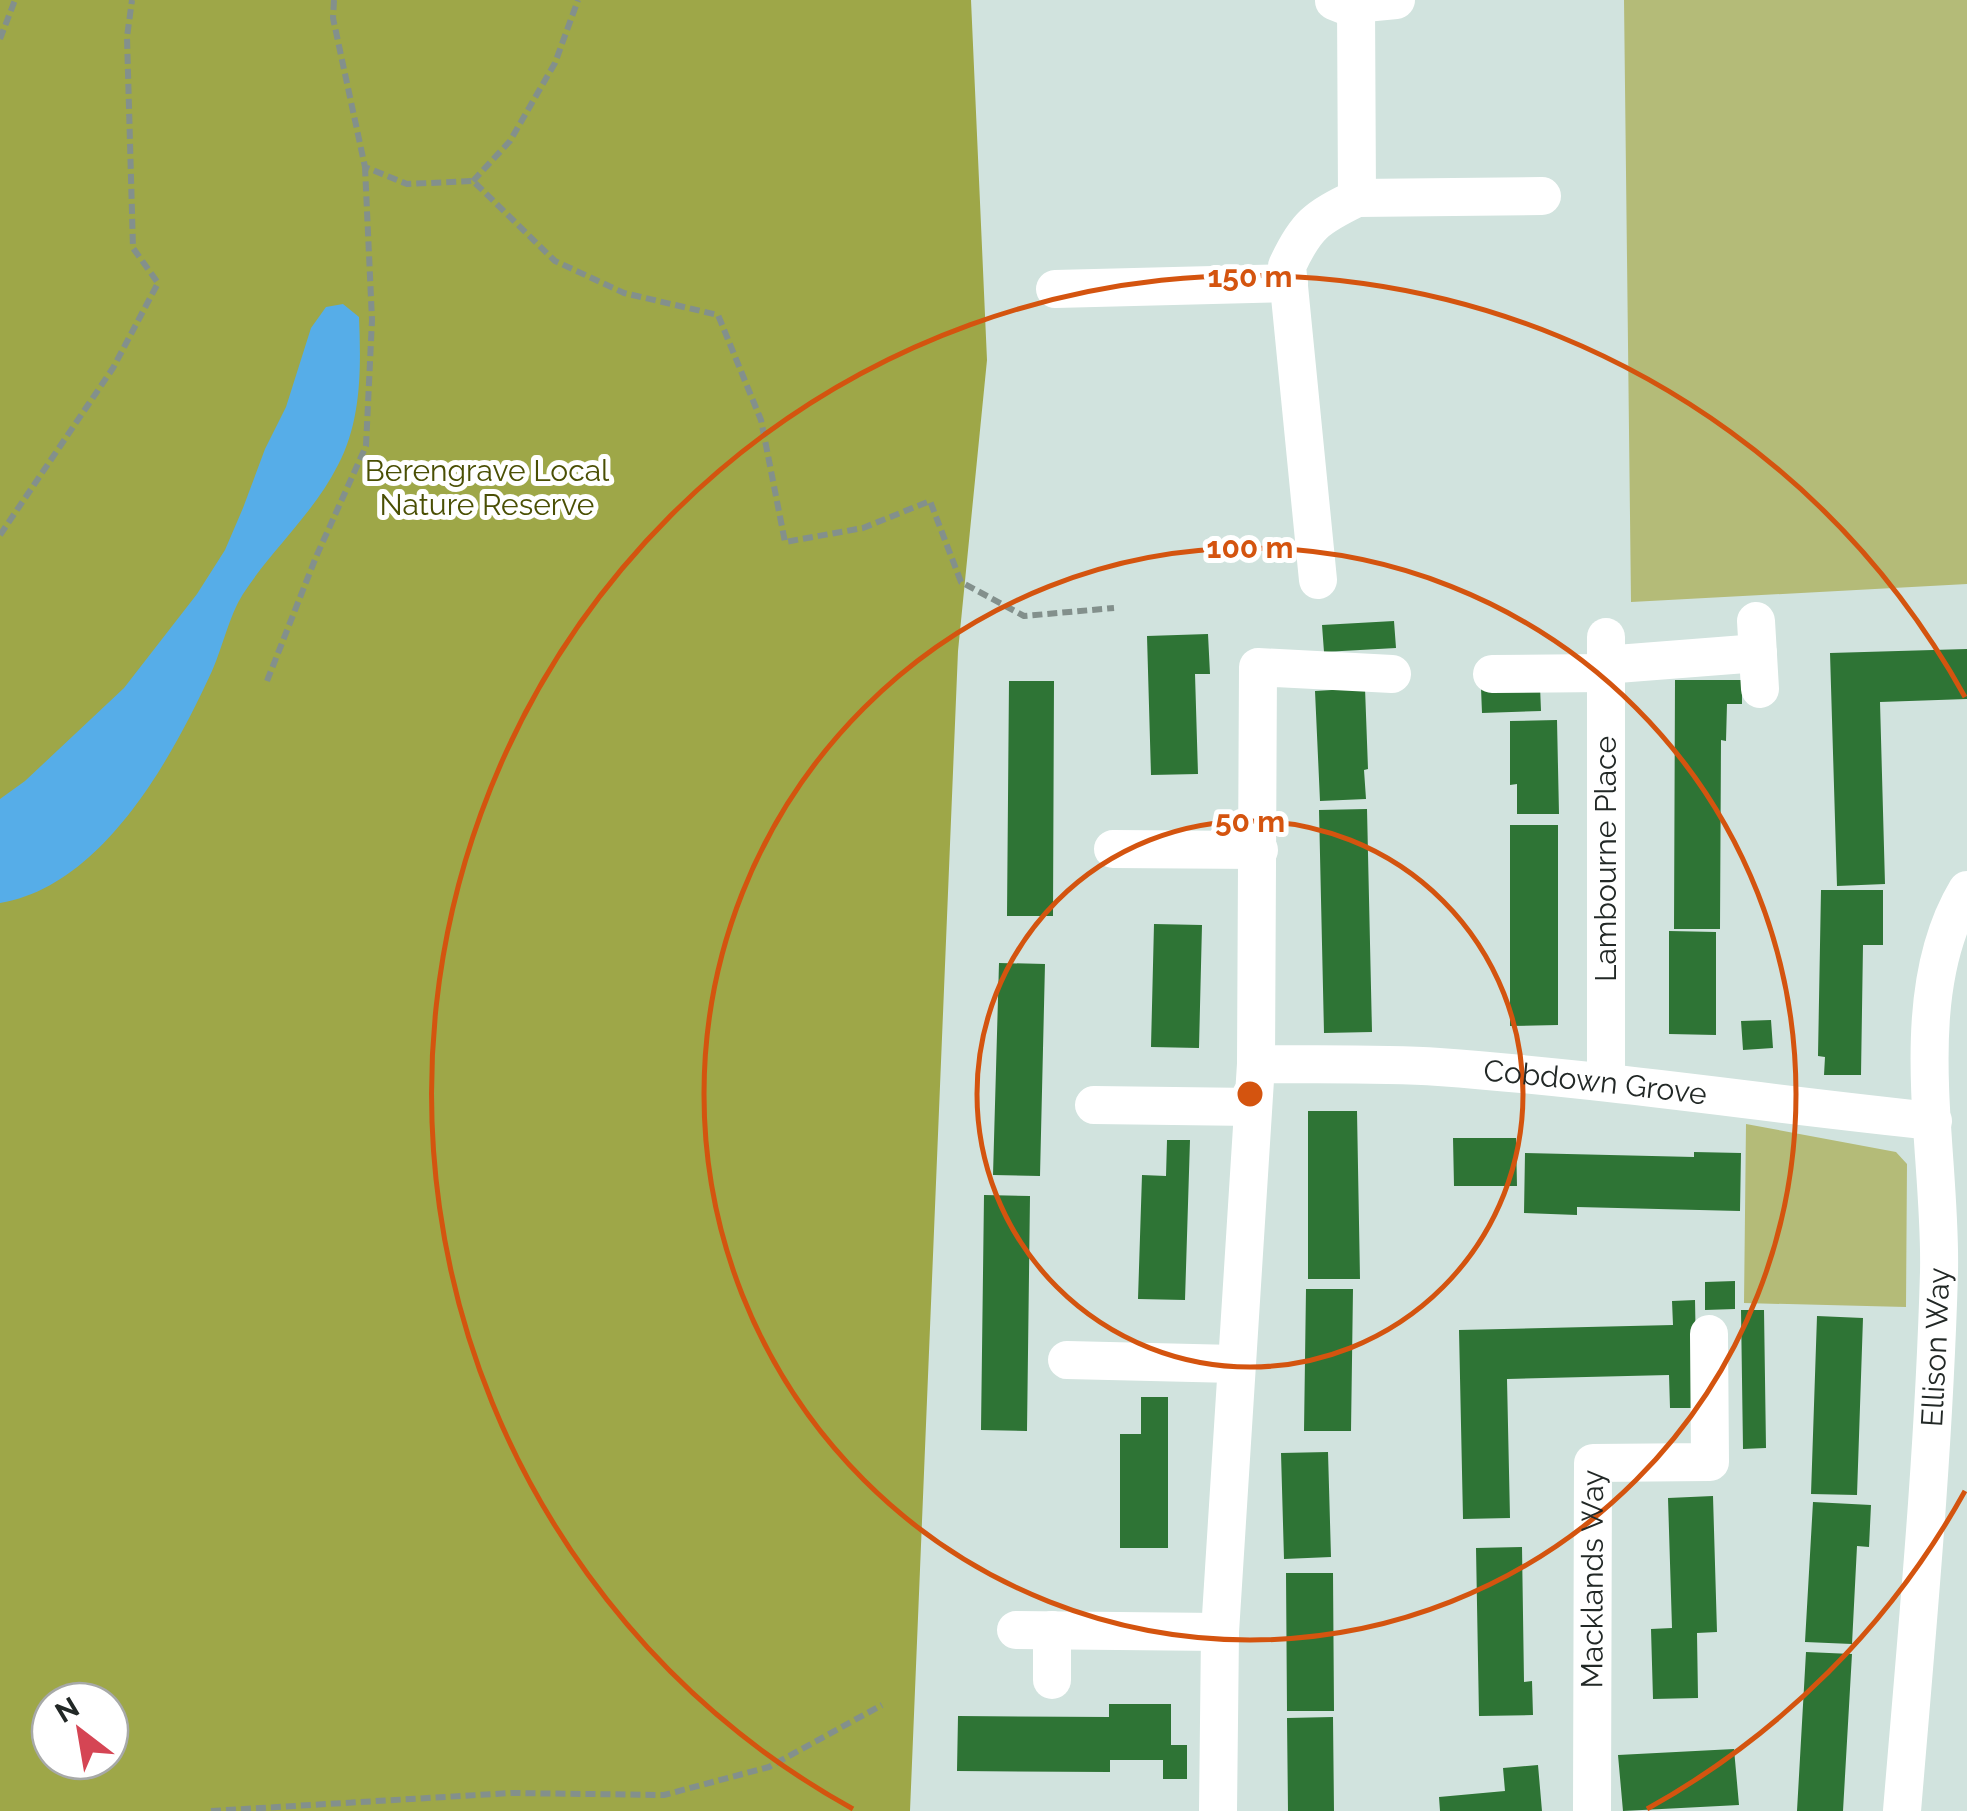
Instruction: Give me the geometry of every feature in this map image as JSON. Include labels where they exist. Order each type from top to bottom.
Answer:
[{"type":"street","points":[[1356,198],[1344,2],[1396,0]]},
{"type":"street","points":[[1318,580],[1287,266],[1301,235],[1324,214],[1356,198],[1542,196]]},
{"type":"street","points":[[1054,289],[1288,283]]},
{"type":"street","points":[[1492,674],[1605,658],[1758,654]]},
{"type":"street","name":"Lambourne Place","points":[[1605,658],[1606,1082]]},
{"type":"street","points":[[1218,1811],[1220,1632],[1256,1064],[1258,667],[1392,674]]},
{"type":"street","points":[[1113,849],[1258,850]]},
{"type":"street","name":"Ellison Way","points":[[1902,1811],[1953,1268],[1933,1121],[1931,1048],[1935,983],[1941,949],[1967,890]]},
{"type":"street","name":"Cobdown Grove","points":[[1256,1064],[1435,1067],[1606,1082],[1704,1097],[1933,1121]]},
{"type":"street","points":[[1094,1105],[1253,1107]]},
{"type":"street","name":"Macklands Way","points":[[1592,1811],[1594,1464],[1710,1462],[1708,1334]]},
{"type":"street","points":[[1067,1360],[1235,1364]]},
{"type":"street","points":[[1052,1680],[1034,1630],[1220,1632]]},
{"type":"path","points":[[0,39],[15,0]]},
{"type":"path","points":[[0,536],[113,368],[158,282],[133,248],[127,37],[132,0]]},
{"type":"path","points":[[266,681],[366,446],[372,320],[365,167],[333,18],[334,0]]},
{"type":"path","points":[[365,167],[408,184],[473,181],[510,141],[555,63],[578,0]]},
{"type":"path","points":[[473,181],[555,261],[624,293],[718,315],[761,420],[785,542],[863,528],[930,501],[961,582],[1024,616],[1114,608]]},
{"type":"path","points":[[211,1811],[510,1793],[664,1795],[769,1768],[882,1705]]},
{"type":"green space","name":"Berengrave Local Nature Reserve","points":[[0,0],[971,0],[987,360],[958,651],[910,1811],[0,1811]]},
{"type":"green space","points":[[1624,0],[1967,0],[1967,584],[1631,602]]},
{"type":"green space","points":[[1746,1124],[1896,1152],[1907,1164],[1906,1307],[1744,1303]]},
{"type":"water","points":[[343,304],[359,317],[360,354],[356,411],[338,465],[305,515],[243,594],[196,705],[155,778],[130,813],[71,872],[37,892],[0,903],[0,799],[25,781],[124,688],[197,594],[225,550],[243,508],[286,407],[311,328],[326,307]]},
{"type":"building","points":[[1394,621],[1396,648],[1324,652],[1322,625]]},
{"type":"building","points":[[1208,634],[1210,674],[1195,674],[1198,774],[1151,775],[1147,636]]},
{"type":"building","points":[[1967,649],[1967,699],[1880,702],[1885,884],[1837,886],[1830,653]]},
{"type":"building","points":[[1675,680],[1742,680],[1742,704],[1727,704],[1726,741],[1721,740],[1720,929],[1674,929]]},
{"type":"building","points":[[1009,681],[1054,681],[1053,916],[1007,916]]},
{"type":"building","points":[[1540,686],[1541,711],[1482,713],[1481,688]]},
{"type":"building","points":[[1365,688],[1366,799],[1320,801],[1315,691]]},
{"type":"building","points":[[1557,720],[1559,814],[1517,814],[1517,784],[1510,785],[1510,721]]},
{"type":"building","points":[[1367,809],[1372,1032],[1324,1033],[1319,810]]},
{"type":"building","points":[[1510,825],[1558,825],[1558,1025],[1510,1026]]},
{"type":"building","points":[[1821,890],[1883,890],[1883,945],[1863,945],[1861,1075],[1824,1075],[1825,1057],[1818,1056]]},
{"type":"building","points":[[1154,924],[1202,925],[1199,1048],[1151,1047]]},
{"type":"building","points":[[1669,931],[1716,932],[1716,1035],[1669,1034]]},
{"type":"building","points":[[999,963],[1045,964],[1040,1176],[993,1175]]},
{"type":"building","points":[[1771,1020],[1773,1048],[1743,1050],[1741,1021]]},
{"type":"building","points":[[1308,1111],[1357,1111],[1360,1279],[1308,1279]]},
{"type":"building","points":[[1453,1138],[1516,1138],[1517,1186],[1454,1186]]},
{"type":"building","points":[[1167,1140],[1190,1140],[1185,1300],[1138,1299],[1142,1175],[1166,1176]]},
{"type":"building","points":[[1694,1152],[1741,1153],[1740,1211],[1577,1207],[1577,1215],[1524,1213],[1525,1153],[1694,1157]]},
{"type":"building","points":[[984,1195],[1030,1196],[1027,1431],[981,1430]]},
{"type":"building","points":[[1735,1281],[1735,1309],[1705,1310],[1705,1282]]},
{"type":"building","points":[[1306,1289],[1353,1289],[1351,1431],[1304,1431]]},
{"type":"building","points":[[1695,1300],[1697,1408],[1670,1408],[1669,1375],[1507,1379],[1510,1518],[1463,1519],[1459,1330],[1673,1325],[1672,1301]]},
{"type":"building","points":[[1741,1310],[1764,1310],[1766,1448],[1743,1449]]},
{"type":"building","points":[[1817,1316],[1863,1318],[1857,1495],[1811,1494]]},
{"type":"building","points":[[1141,1397],[1168,1397],[1168,1548],[1120,1548],[1120,1434],[1141,1434]]},
{"type":"building","points":[[1328,1452],[1331,1557],[1284,1559],[1281,1453]]},
{"type":"building","points":[[1713,1496],[1717,1632],[1697,1633],[1698,1698],[1653,1699],[1651,1629],[1672,1628],[1668,1498]]},
{"type":"building","points":[[1813,1502],[1871,1505],[1869,1547],[1857,1546],[1852,1644],[1805,1642]]},
{"type":"building","points":[[1522,1547],[1524,1682],[1532,1681],[1533,1715],[1479,1716],[1476,1548]]},
{"type":"building","points":[[1286,1573],[1333,1573],[1334,1711],[1287,1711]]},
{"type":"building","points":[[1806,1652],[1852,1654],[1843,1811],[1797,1811]]},
{"type":"building","points":[[1109,1704],[1171,1704],[1171,1745],[1187,1745],[1187,1779],[1163,1779],[1163,1760],[1110,1760],[1110,1772],[957,1771],[958,1716],[1109,1717]]},
{"type":"building","points":[[1333,1717],[1334,1811],[1288,1811],[1287,1718]]},
{"type":"building","points":[[1734,1749],[1739,1805],[1623,1811],[1618,1755]]},
{"type":"building","points":[[1538,1765],[1542,1811],[1440,1811],[1439,1797],[1505,1791],[1503,1768]]}]
